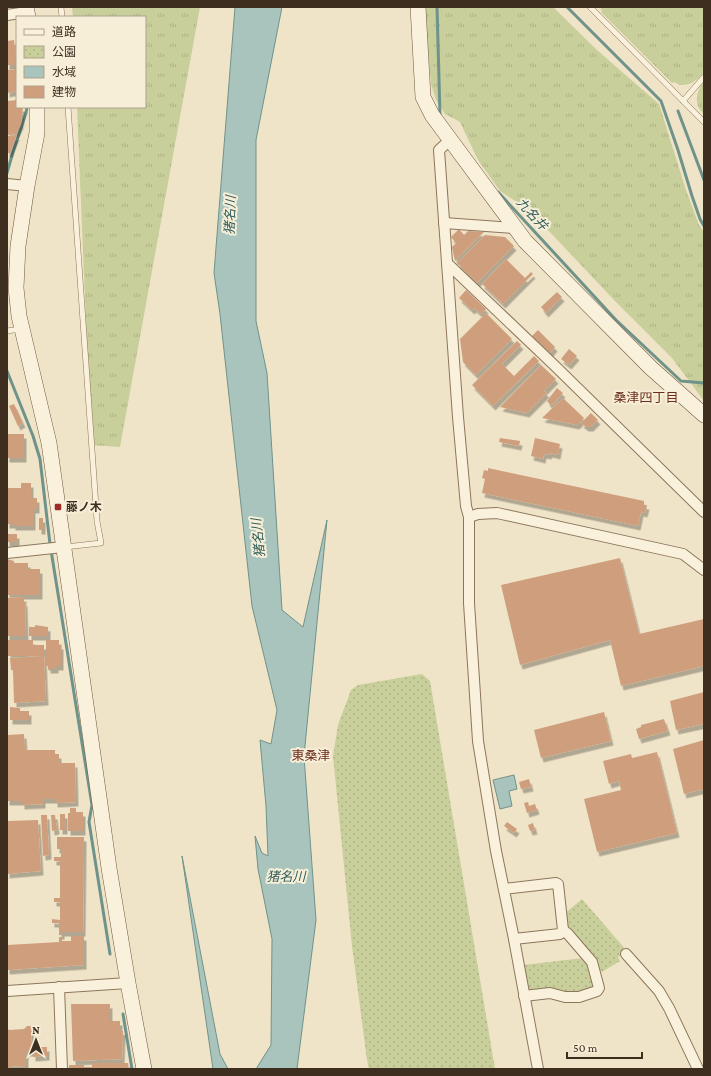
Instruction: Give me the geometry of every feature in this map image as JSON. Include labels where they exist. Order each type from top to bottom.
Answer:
[{"type":"street","points":[[418,7],[423,97],[432,115],[525,241],[651,368],[704,415]]},
{"type":"street","points":[[7,15],[27,12]]},
{"type":"street","points":[[36,108],[37,133],[15,245],[16,288],[22,328],[49,443],[109,868],[144,1069]]},
{"type":"street","points":[[450,140],[439,150],[458,424],[466,506],[469,517],[469,603],[478,741],[538,1069]]},
{"type":"street","points":[[7,184],[27,186]]},
{"type":"street","points":[[444,224],[515,228]]},
{"type":"street","points":[[447,263],[704,512]]},
{"type":"street","points":[[469,517],[478,514],[497,513],[683,554],[704,570]]},
{"type":"street","points":[[7,553],[63,547]]},
{"type":"street","points":[[504,889],[556,882],[558,884],[563,930],[592,962],[599,988],[597,991],[579,997],[565,997],[550,993],[524,996]]},
{"type":"street","points":[[514,939],[560,934],[563,930]]},
{"type":"street","points":[[626,954],[659,991],[669,1008],[698,1069]]},
{"type":"street","points":[[7,991],[128,983]]},
{"type":"street","points":[[59,987],[62,1069]]},
{"type":"lane","points":[[590,7],[704,122]]},
{"type":"lane","points":[[683,101],[704,77]]},
{"type":"lane","points":[[63,547],[101,543],[97,513],[68,108]]},
{"type":"lane","points":[[7,331],[22,328]]},
{"type":"green space","points":[[72,7],[200,7],[120,447],[91,445],[77,108],[146,108],[146,16],[73,16]]},
{"type":"green space","points":[[424,7],[553,7],[597,50],[659,104],[686,190],[699,225],[704,232],[704,401],[672,358],[614,300],[530,211],[500,191],[478,160],[460,122],[445,114],[436,100],[431,84]]},
{"type":"green space","points":[[600,7],[704,7],[704,72],[696,80],[687,85],[680,85],[674,82],[672,83],[601,12]]},
{"type":"green space","points":[[704,82],[704,114],[698,106],[697,98],[699,90]]},
{"type":"green space","points":[[422,674],[430,681],[495,1069],[369,1069],[367,1060],[352,946],[333,756],[338,725],[351,690],[358,685]]},
{"type":"green space","points":[[582,899],[627,951],[618,957],[620,961],[602,972],[564,926],[563,915]]},
{"type":"green space","points":[[583,958],[590,965],[595,990],[581,995],[528,993],[523,965]]},
{"type":"water","name":"猪名川","points":[[235,7],[282,7],[256,140],[256,321],[267,373],[282,610],[303,627],[327,520],[304,756],[316,920],[297,1069],[256,1069],[271,1045],[272,939],[258,869],[255,836],[262,853],[268,856],[266,806],[260,740],[271,744],[277,710],[252,606],[220,314],[214,273]]},
{"type":"water","points":[[514,775],[517,789],[509,791],[512,806],[500,809],[493,780]]},
{"type":"water","points":[[182,856],[220,1054],[228,1069],[213,1069]]},
{"type":"building","points":[[14,40],[16,65],[7,65],[7,41]]},
{"type":"building","points":[[16,69],[16,91],[7,93],[7,70]]},
{"type":"building","points":[[16,100],[16,108],[23,108],[21,124],[16,134],[7,135],[7,101]]},
{"type":"building","points":[[17,135],[10,153],[7,153],[7,136]]},
{"type":"building","points":[[459,229],[464,235],[468,231],[484,232],[455,261],[452,247],[456,243],[451,237]]},
{"type":"building","points":[[485,235],[505,237],[514,246],[477,283],[457,263]]},
{"type":"building","points":[[506,259],[525,278],[531,272],[533,274],[503,304],[482,284]]},
{"type":"building","points":[[466,290],[486,309],[481,314],[474,308],[472,310],[459,298]]},
{"type":"building","points":[[557,292],[562,297],[546,313],[541,307]]},
{"type":"building","points":[[486,313],[512,339],[476,375],[463,362],[460,339]]},
{"type":"building","points":[[538,330],[555,347],[550,353],[532,336]]},
{"type":"building","points":[[517,341],[521,345],[502,364],[514,376],[534,356],[539,361],[493,406],[472,385]]},
{"type":"building","points":[[569,349],[577,356],[569,365],[561,359]]},
{"type":"building","points":[[541,365],[556,379],[544,391],[547,393],[527,413],[500,407]]},
{"type":"building","points":[[557,388],[563,393],[551,406],[547,401]]},
{"type":"building","points":[[563,398],[584,418],[577,425],[542,418]]},
{"type":"building","points":[[14,404],[23,423],[18,426],[9,406]]},
{"type":"building","points":[[591,413],[598,420],[591,427],[586,427],[581,423]]},
{"type":"building","points":[[7,434],[24,434],[24,458],[7,458]]},
{"type":"building","points":[[500,438],[520,441],[519,446],[499,442]]},
{"type":"building","points":[[535,438],[560,444],[558,455],[550,453],[549,455],[544,454],[543,459],[531,456]]},
{"type":"building","points":[[488,468],[644,501],[644,505],[647,505],[645,513],[641,512],[638,526],[482,493],[485,479],[482,478],[484,470],[488,471]]},
{"type":"building","points":[[21,483],[31,483],[31,498],[37,498],[37,509],[33,509],[33,526],[13,526],[13,524],[7,524],[7,488],[21,488]]},
{"type":"building","points":[[39,518],[43,518],[43,530],[39,530]]},
{"type":"building","points":[[7,534],[17,534],[17,542],[7,542]]},
{"type":"building","points":[[620,558],[639,634],[704,619],[704,666],[621,686],[610,640],[520,665],[501,585]]},
{"type":"building","points":[[7,559],[14,561],[14,563],[28,563],[28,569],[40,569],[40,595],[7,595]]},
{"type":"building","points":[[24,597],[26,636],[7,636],[7,598]]},
{"type":"building","points":[[35,625],[48,627],[48,636],[29,636],[29,627],[35,627]]},
{"type":"building","points":[[8,640],[33,640],[33,645],[44,645],[44,656],[8,656]]},
{"type":"building","points":[[46,640],[59,640],[59,645],[61,645],[61,666],[56,666],[56,669],[48,669],[48,666],[46,666]]},
{"type":"building","points":[[44,656],[46,701],[14,703],[13,670],[11,670],[10,658]]},
{"type":"building","points":[[704,692],[704,724],[676,730],[670,701]]},
{"type":"building","points":[[10,707],[20,708],[20,711],[29,711],[29,720],[10,720]]},
{"type":"building","points":[[604,712],[611,741],[541,758],[534,730]]},
{"type":"building","points":[[664,719],[668,731],[639,739],[636,729],[641,727],[641,725]]},
{"type":"building","points":[[24,734],[25,750],[55,750],[55,754],[59,754],[59,763],[75,763],[76,802],[55,803],[55,799],[43,799],[43,804],[22,805],[22,801],[7,801],[7,735]]},
{"type":"building","points":[[704,740],[704,789],[684,794],[673,749]]},
{"type":"building","points":[[657,752],[677,833],[597,852],[584,799],[621,790],[619,781],[609,784],[603,761],[631,754],[632,758]]},
{"type":"building","points":[[529,779],[531,787],[521,789],[519,782]]},
{"type":"building","points":[[528,802],[529,806],[535,804],[537,810],[527,813],[524,803]]},
{"type":"building","points":[[70,808],[76,808],[76,812],[83,812],[83,831],[68,831],[68,813],[70,813]]},
{"type":"building","points":[[60,814],[65,814],[65,830],[60,830]]},
{"type":"building","points":[[41,815],[47,815],[49,855],[43,856]]},
{"type":"building","points":[[51,815],[55,815],[57,830],[52,831]]},
{"type":"building","points":[[38,820],[41,871],[7,874],[7,821]]},
{"type":"building","points":[[507,822],[517,829],[514,833],[504,826]]},
{"type":"building","points":[[533,823],[535,830],[530,831],[528,825]]},
{"type":"building","points":[[57,837],[84,837],[83,932],[62,932],[62,935],[59,935],[59,923],[52,923],[52,919],[60,920],[60,902],[54,902],[54,898],[60,898],[60,861],[54,861],[54,857],[61,857],[61,849],[57,849]]},
{"type":"building","points":[[71,936],[84,936],[84,965],[7,970],[7,945],[59,942],[59,937],[62,937],[62,941],[71,941]]},
{"type":"building","points":[[71,1004],[110,1004],[110,1021],[120,1021],[120,1030],[123,1031],[122,1059],[73,1061]]},
{"type":"building","points":[[27,1026],[31,1026],[32,1052],[26,1052],[26,1067],[13,1066],[10,1069],[7,1069],[7,1028],[9,1030],[24,1029]]},
{"type":"building","points":[[33,1047],[47,1047],[47,1056],[33,1057]]},
{"type":"building","points":[[92,1063],[128,1063],[129,1069],[69,1069],[69,1065],[84,1065],[84,1067],[92,1067]]},
{"type":"waterway","name":"九名井","points":[[437,7],[440,115]]},
{"type":"waterway","points":[[567,7],[661,101],[692,196],[704,226]]},
{"type":"waterway","points":[[7,173],[27,108]]},
{"type":"waterway","points":[[678,111],[704,180]]},
{"type":"waterway","name":"九名井","points":[[498,192],[616,320],[681,381],[704,383]]},
{"type":"waterway","points":[[7,371],[33,436],[40,459],[50,544],[92,805],[89,822],[110,954]]},
{"type":"waterway","points":[[123,1014],[132,1069]]},
{"type":"place","name":"藤ノ木","points":[[58,507]]},
{"type":"district","name":"桑津四丁目","points":[[646,397]]},
{"type":"district","name":"東桑津","points":[[311,755]]}]
